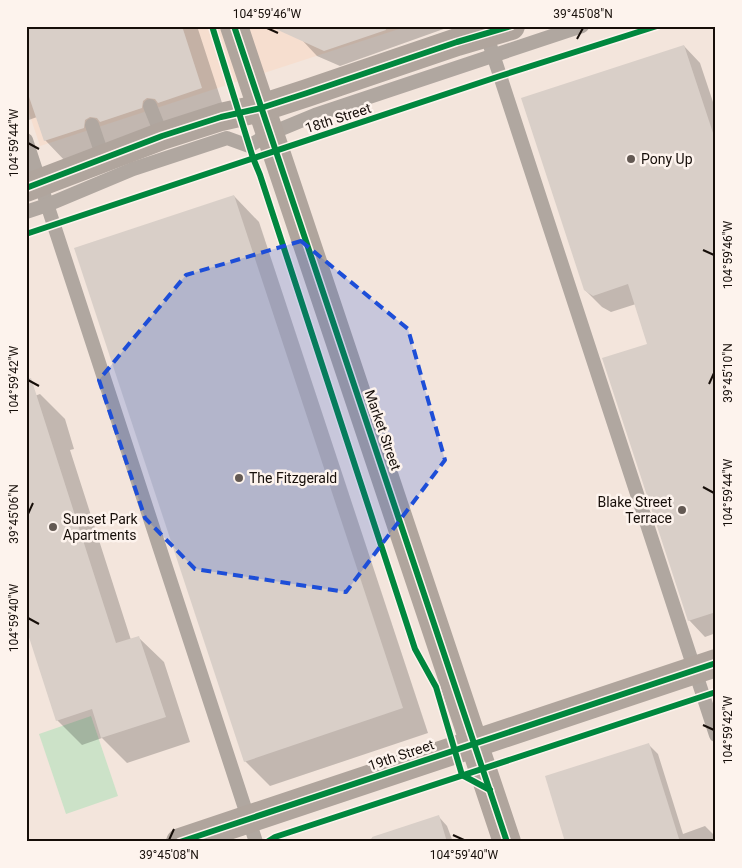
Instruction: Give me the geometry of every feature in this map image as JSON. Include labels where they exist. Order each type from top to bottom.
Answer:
[{"type":"main road","name":"Market Street","points":[[234,26],[507,842]]},
{"type":"main road","points":[[38,192],[103,157],[162,136],[221,117],[261,108],[457,42],[494,36]]},
{"type":"main road","name":"19th Street","points":[[180,842],[252,830],[474,743],[705,667]]},
{"type":"lane","points":[[26,212],[38,192],[133,169],[227,138],[249,146],[269,134],[494,36],[582,26]]},
{"type":"lane","points":[[494,36],[705,667],[716,735]]},
{"type":"lane","points":[[150,106],[162,136]]},
{"type":"lane","points":[[92,125],[103,157]]},
{"type":"lane","points":[[26,140],[38,192],[252,830]]},
{"type":"highlighted area","points":[[301,241],[408,329],[445,460],[346,592],[195,569],[145,518],[99,380],[186,275]]},
{"type":"shaded area","points":[[26,26],[408,26],[40,146],[26,104]]},
{"type":"green space","points":[[91,716],[118,796],[66,814],[39,734]]},
{"type":"building","points":[[26,26],[182,26],[202,88],[158,103],[155,99],[147,98],[143,101],[142,108],[100,122],[97,118],[90,117],[85,120],[84,128],[44,141],[26,88]]},
{"type":"building","points":[[269,26],[385,26],[386,30],[324,51]]},
{"type":"building","points":[[684,45],[716,142],[716,612],[688,621],[602,358],[647,344],[628,284],[593,296],[584,290],[521,98]]},
{"type":"building","name":"The Fitzgerald","points":[[234,195],[403,708],[244,762],[74,248]]},
{"type":"building","name":"Sunset Park Apartments","points":[[31,378],[116,643],[139,636],[166,717],[101,738],[92,709],[56,721],[26,628],[26,379]]},
{"type":"building","points":[[649,743],[680,842],[565,842],[545,776]]},
{"type":"building","points":[[439,815],[447,842],[373,842],[372,837]]},
{"type":"cycle path","points":[[212,26],[253,158],[415,649],[436,687],[462,775],[490,790]]},
{"type":"cycle path","points":[[234,26],[507,842]]},
{"type":"cycle path","points":[[26,188],[162,136],[221,117],[261,108],[457,42],[511,26]]},
{"type":"cycle path","name":"18th Street","points":[[26,234],[500,76],[657,26]]},
{"type":"cycle path","points":[[180,842],[716,663]]},
{"type":"cycle path","points":[[267,842],[275,837],[716,692]]},
{"type":"place","name":"Pony Up","points":[[631,159]]},
{"type":"place","name":"The Fitzgerald","points":[[239,478]]},
{"type":"place","name":"Blake Street Terrace","points":[[682,510]]},
{"type":"place","name":"Sunset Park Apartments","points":[[53,527]]}]
